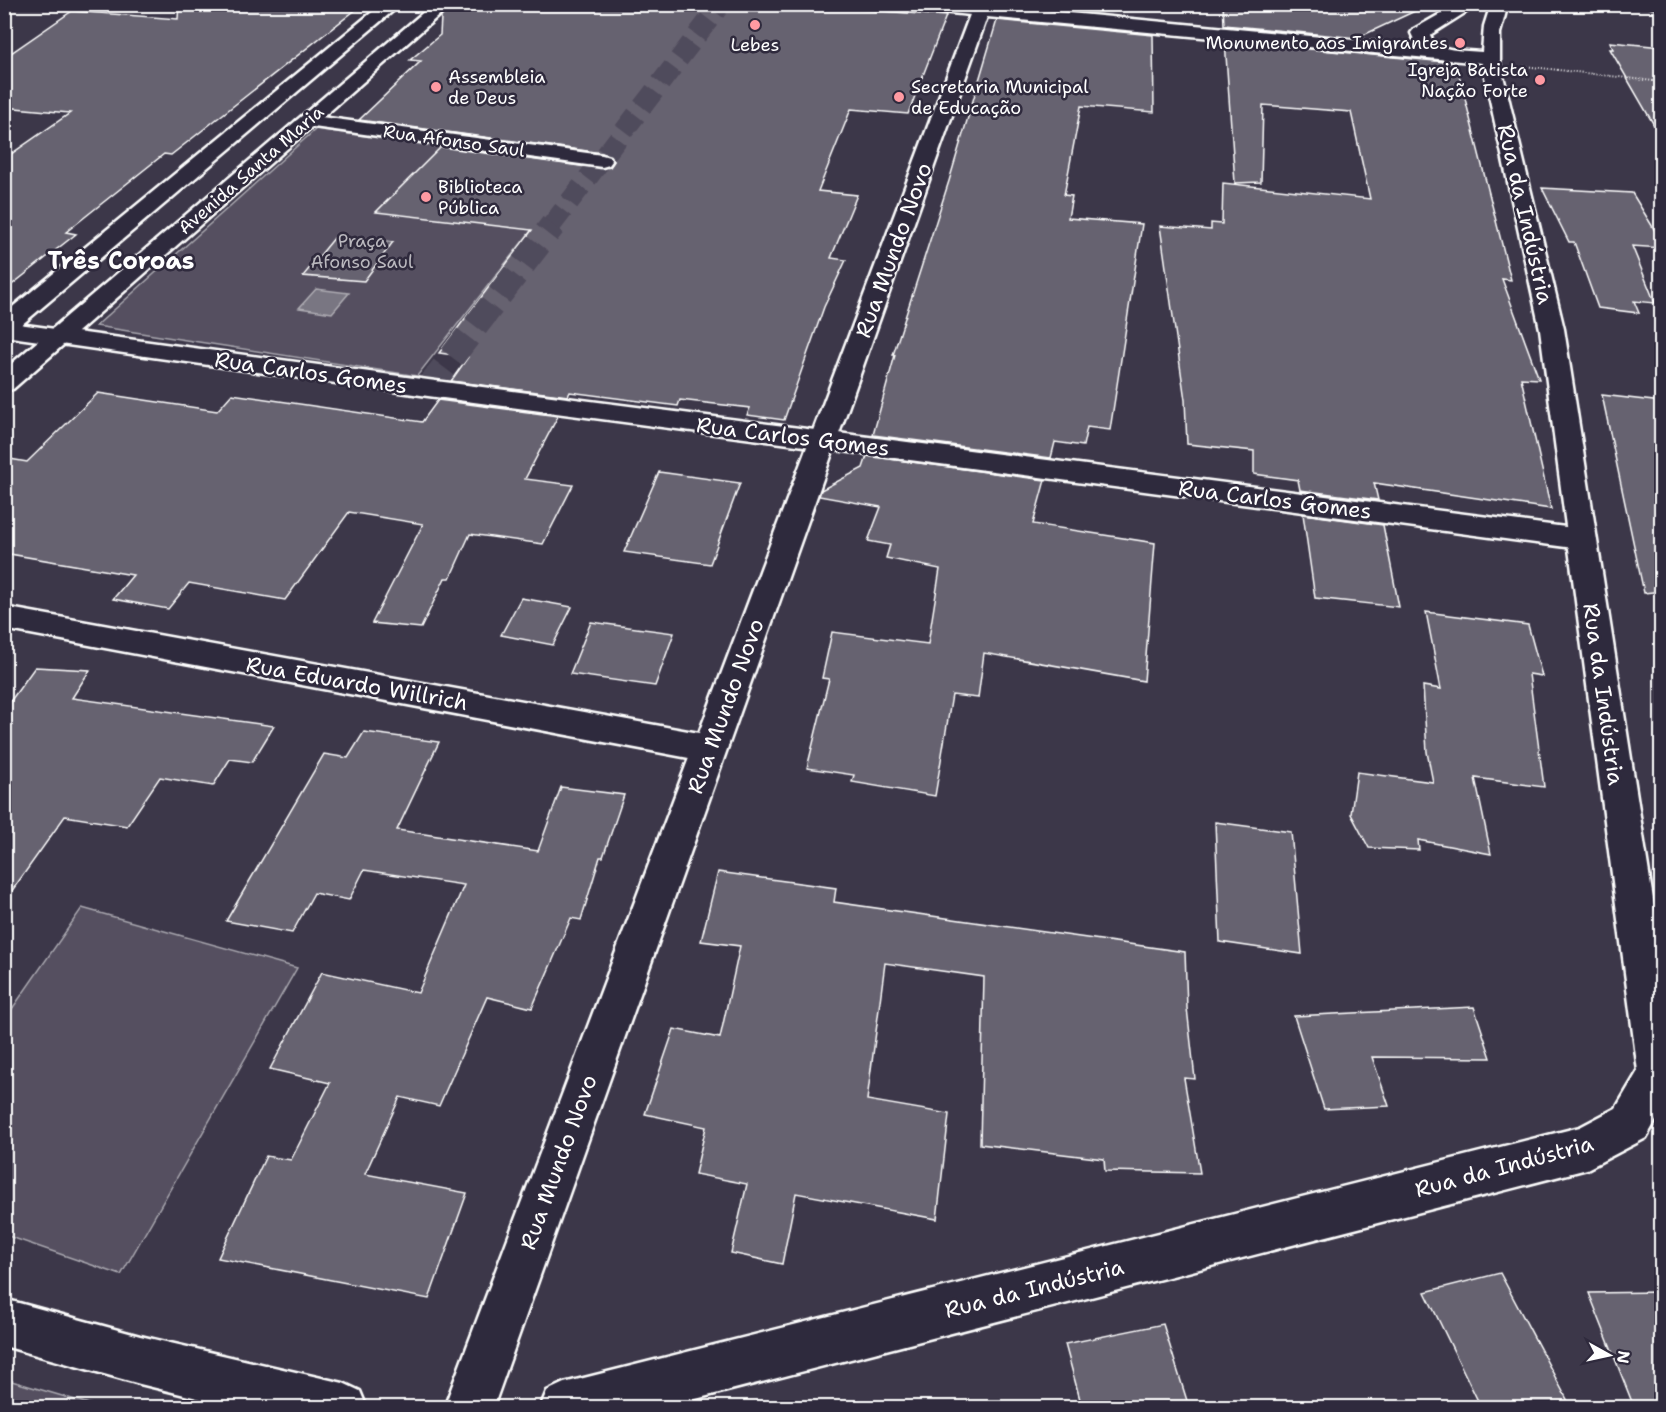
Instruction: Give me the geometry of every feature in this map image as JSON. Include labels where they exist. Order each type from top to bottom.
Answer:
[{"type":"main road","name":"Avenida Santa Maria","points":[[4,328],[393,4]]},
{"type":"main road","name":"Avenida Santa Maria","points":[[4,384],[444,4]]},
{"type":"main road","points":[[910,4],[982,8],[1286,40],[1438,53],[1481,45]]},
{"type":"main road","points":[[1420,33],[1471,4]]},
{"type":"main road","points":[[1481,45],[1500,4]]},
{"type":"main road","name":"Rua Mundo Novo","points":[[468,1407],[982,8]]},
{"type":"main road","points":[[1286,40],[1420,33],[1481,45]]},
{"type":"main road","points":[[1420,33],[1424,43],[1438,53]]},
{"type":"main road","name":"Rua da Indústria","points":[[564,1407],[1587,1147],[1632,1123],[1659,1074],[1552,329],[1481,45]]},
{"type":"main road","points":[[299,82],[346,87]]},
{"type":"main road","name":"Rua Afonso Saul","points":[[306,121],[602,160]]},
{"type":"main road","points":[[227,142],[278,147]]},
{"type":"main road","name":"Rua Carlos Gomes","points":[[4,328],[823,440],[1581,539]]},
{"type":"main road","name":"Rua Eduardo Willrich","points":[[4,618],[709,748]]},
{"type":"main road","points":[[4,1322],[140,1360],[343,1407]]},
{"type":"path","points":[[1481,45],[1662,82]]},
{"type":"green space","name":"Praça Afonso Saul","points":[[316,129],[581,167],[417,376],[96,326]]},
{"type":"green space","points":[[82,908],[297,968],[121,1275],[5,1235],[5,1019]]},
{"type":"green space","points":[[5,1379],[99,1407],[5,1407]]},
{"type":"shaded area","points":[[316,289],[349,293],[332,313],[299,308]]},
{"type":"building","points":[[179,4],[363,4],[171,155],[164,154],[66,232],[76,234],[4,291],[4,159],[70,113],[4,107],[4,58],[72,11],[178,19]]},
{"type":"building","points":[[454,4],[791,4],[946,16],[908,114],[851,109],[818,191],[857,195],[831,258],[846,260],[824,307],[784,420],[747,415],[750,408],[680,400],[678,406],[570,392],[568,396],[451,381],[468,357],[439,353],[532,230],[376,212],[441,147],[602,169],[610,167],[614,161],[610,155],[602,153],[359,120],[421,61],[410,60],[440,35],[441,17]]},
{"type":"building","points":[[1010,4],[1077,4],[1075,11]]},
{"type":"building","points":[[1223,4],[1430,4],[1357,38],[1224,25]]},
{"type":"building","points":[[997,20],[1153,35],[1154,112],[1081,106],[1064,195],[1072,196],[1068,218],[1142,224],[1110,430],[1087,427],[1083,446],[1055,442],[1051,458],[873,435],[895,355],[893,355],[949,181]]},
{"type":"building","points":[[1225,41],[1456,63],[1511,280],[1502,279],[1539,379],[1521,378],[1551,509],[1374,483],[1378,500],[1300,490],[1298,480],[1254,474],[1254,451],[1187,444],[1185,400],[1160,226],[1211,230],[1211,223],[1222,224],[1223,183],[1370,199],[1351,112],[1263,105],[1261,182],[1235,183]]},
{"type":"building","points":[[1610,42],[1662,47],[1662,139],[1610,49],[1613,49]]},
{"type":"building","points":[[1542,188],[1632,193],[1662,242],[1662,248],[1632,246],[1655,303],[1634,301],[1639,313],[1598,308],[1574,242],[1569,242]]},
{"type":"building","points":[[335,237],[393,242],[364,281],[303,276]]},
{"type":"building","points":[[98,393],[217,411],[232,394],[422,422],[438,400],[558,416],[525,479],[573,485],[543,544],[470,534],[450,578],[445,578],[421,628],[372,623],[423,524],[349,512],[285,600],[189,583],[168,609],[113,599],[133,575],[4,553],[4,458],[27,462]]},
{"type":"building","points":[[1602,395],[1662,402],[1662,591],[1644,593]]},
{"type":"building","points":[[867,456],[1045,480],[1033,524],[1155,543],[1144,681],[984,653],[978,698],[952,695],[935,796],[852,782],[854,775],[807,768],[829,679],[822,678],[832,632],[928,644],[940,569],[886,558],[890,545],[868,541],[881,507],[819,496],[821,490],[863,468]]},
{"type":"building","points":[[659,472],[740,483],[710,564],[624,552]]},
{"type":"building","points":[[1303,514],[1383,525],[1399,607],[1315,598]]},
{"type":"building","points":[[521,598],[572,607],[553,645],[501,635]]},
{"type":"building","points":[[1426,612],[1528,625],[1542,676],[1529,674],[1544,787],[1475,778],[1491,854],[1418,840],[1419,850],[1369,848],[1351,814],[1357,772],[1433,782],[1427,752],[1423,686],[1441,689]]},
{"type":"building","points":[[591,622],[674,633],[655,686],[570,674]]},
{"type":"building","points":[[35,667],[90,670],[72,698],[274,726],[252,762],[230,759],[213,786],[160,777],[127,826],[65,816],[4,902],[4,710]]},
{"type":"building","points":[[364,732],[439,742],[397,830],[538,851],[561,787],[624,795],[603,857],[600,857],[581,920],[571,918],[532,1008],[487,997],[439,1106],[400,1097],[365,1174],[467,1193],[429,1299],[218,1258],[266,1156],[291,1160],[330,1083],[270,1069],[322,972],[418,993],[464,885],[364,870],[349,900],[314,893],[292,933],[226,921],[324,754],[348,758]]},
{"type":"building","points":[[1215,822],[1291,832],[1302,954],[1220,942]]},
{"type":"building","points":[[718,872],[836,888],[834,902],[1185,952],[1187,1008],[1195,1079],[1184,1078],[1200,1173],[1105,1171],[1104,1159],[980,1144],[984,977],[885,963],[867,1100],[949,1114],[937,1219],[796,1193],[782,1264],[731,1253],[747,1184],[695,1174],[706,1127],[645,1114],[674,1029],[720,1038],[740,946],[701,941]]},
{"type":"building","points":[[1474,1007],[1491,1058],[1372,1057],[1389,1106],[1324,1109],[1294,1016]]},
{"type":"building","points":[[1500,1273],[1571,1407],[1481,1407],[1425,1292]]},
{"type":"building","points":[[1662,1292],[1662,1407],[1634,1407],[1589,1293]]},
{"type":"building","points":[[1163,1324],[1189,1407],[1082,1407],[1065,1344]]},
{"type":"waterway","points":[[1643,4],[1662,13]]},
{"type":"tunnel","points":[[551,226],[721,4]]},
{"type":"tunnel","points":[[428,388],[553,225]]},
{"type":"place","name":"Lebes","points":[[755,25]]},
{"type":"place","name":"Monumento aos Imigrantes","points":[[1460,43]]},
{"type":"place","name":"Igreja Batista Nação Forte","points":[[1540,80]]},
{"type":"place","name":"Assembleia de Deus","points":[[436,87]]},
{"type":"place","name":"Secretaria Municipal de Educação","points":[[899,97]]},
{"type":"place","name":"Biblioteca Pública","points":[[426,197]]},
{"type":"district","name":"Três Coroas","points":[[121,261]]}]
